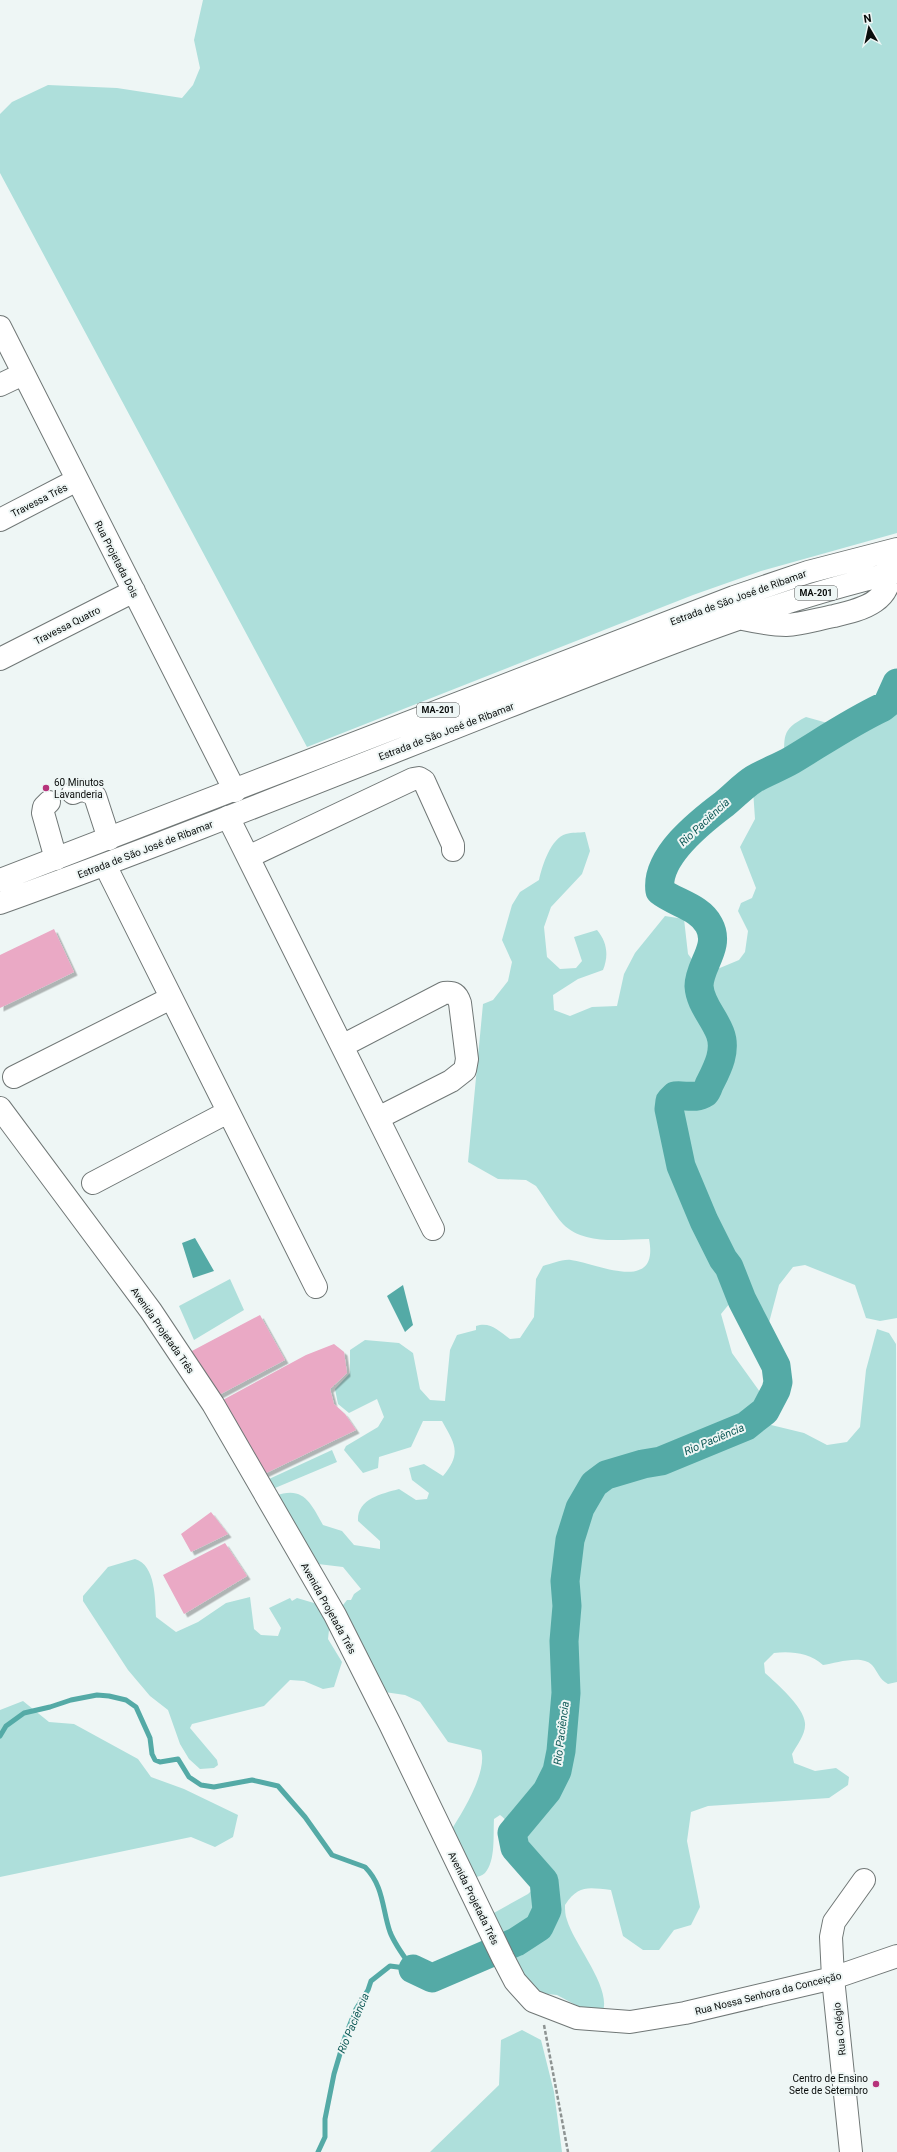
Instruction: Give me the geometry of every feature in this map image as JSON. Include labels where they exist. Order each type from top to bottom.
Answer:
[{"type":"street","name":"Rua Projetada Dois","points":[[0,328],[235,790]]},
{"type":"street","points":[[0,386],[23,374]]},
{"type":"street","name":"Travessa Três","points":[[0,520],[77,480]]},
{"type":"street","points":[[889,552],[887,560],[895,572]]},
{"type":"street","name":"Estrada de São José de Ribamar","points":[[0,880],[235,790],[398,725],[734,597],[808,572],[889,552]]},
{"type":"street","name":"Estrada de São José de Ribamar","points":[[0,903],[105,865],[677,641],[740,619],[786,625],[870,608],[878,604],[889,594],[895,572]]},
{"type":"street","name":"Travessa Quatro","points":[[0,659],[134,591]]},
{"type":"street","points":[[248,857],[412,779],[419,778],[424,781],[453,845],[453,850]]},
{"type":"street","points":[[74,793],[81,790],[89,792],[95,796],[109,838]]},
{"type":"street","points":[[49,802],[44,807],[43,813],[56,859]]},
{"type":"street","points":[[228,817],[432,1229]]},
{"type":"street","points":[[105,865],[316,1288]]},
{"type":"street","points":[[342,1046],[444,993],[451,992],[457,995],[460,1003],[467,1060],[465,1070],[456,1078],[378,1118]]},
{"type":"street","points":[[14,1077],[171,998]]},
{"type":"street","name":"Avenida Projetada Três","points":[[0,1108],[151,1311],[213,1404],[335,1615],[390,1724],[502,1958],[515,1981],[533,2001],[577,2018],[603,2022],[630,2022],[685,2013]]},
{"type":"street","points":[[93,1183],[228,1112]]},
{"type":"street","name":"Rua Colégio","points":[[851,2152],[833,1978],[831,1937],[834,1922],[864,1880]]},
{"type":"street","name":"Rua Nossa Senhora da Conceição","points":[[685,2013],[833,1978],[897,1956]]},
{"type":"path","points":[[533,2001],[546,2033],[568,2152]]},
{"type":"shaded area","points":[[203,0],[897,0],[897,533],[761,571],[693,595],[307,747],[0,173],[0,114],[12,102],[48,85],[117,88],[182,98],[193,85],[200,68],[194,40]]},
{"type":"shaded area","points":[[897,708],[897,1318],[880,1321],[866,1318],[855,1285],[805,1265],[793,1267],[779,1285],[767,1330],[730,1303],[721,1314],[732,1353],[760,1392],[760,1412],[767,1424],[804,1433],[827,1445],[847,1442],[860,1427],[866,1370],[877,1329],[889,1333],[896,1344],[897,1682],[888,1684],[881,1678],[872,1665],[862,1660],[849,1660],[823,1665],[806,1655],[780,1652],[774,1653],[764,1663],[765,1673],[795,1703],[800,1710],[805,1723],[801,1739],[792,1754],[794,1763],[815,1771],[836,1768],[849,1777],[848,1785],[829,1798],[708,1806],[691,1812],[687,1841],[700,1907],[691,1925],[674,1930],[659,1950],[643,1950],[623,1936],[611,1890],[590,1888],[580,1890],[570,1898],[565,1905],[566,1918],[597,1978],[602,1990],[604,2001],[603,2011],[587,2011],[557,1995],[539,1993],[530,1989],[492,1914],[528,1894],[535,1884],[535,1877],[523,1847],[511,1827],[500,1815],[494,1819],[494,1840],[489,1868],[481,1876],[467,1876],[450,1832],[473,1792],[481,1769],[481,1750],[448,1742],[420,1702],[405,1695],[364,1689],[346,1628],[343,1605],[347,1600],[351,1600],[354,1594],[361,1589],[343,1567],[318,1564],[302,1556],[275,1496],[285,1493],[300,1495],[305,1498],[315,1510],[323,1525],[342,1531],[354,1545],[380,1549],[380,1541],[358,1521],[361,1507],[371,1499],[399,1489],[416,1500],[427,1499],[429,1493],[412,1480],[409,1468],[424,1464],[443,1476],[453,1461],[454,1448],[453,1442],[442,1421],[423,1421],[411,1447],[379,1457],[378,1468],[363,1473],[344,1450],[346,1446],[378,1427],[384,1417],[377,1399],[349,1413],[338,1404],[335,1389],[350,1373],[350,1350],[365,1340],[399,1343],[413,1353],[420,1389],[430,1400],[445,1401],[450,1350],[457,1335],[476,1330],[476,1326],[486,1325],[498,1330],[510,1339],[520,1338],[534,1317],[536,1279],[543,1266],[560,1261],[571,1260],[624,1272],[636,1271],[645,1266],[650,1256],[649,1239],[604,1240],[582,1236],[563,1224],[536,1186],[526,1180],[498,1179],[468,1162],[483,1004],[493,1000],[508,981],[512,962],[502,940],[512,905],[520,892],[539,880],[542,867],[548,853],[556,841],[566,834],[585,832],[590,851],[582,874],[551,907],[544,927],[547,957],[560,969],[576,968],[582,961],[574,937],[597,930],[605,944],[606,959],[603,970],[578,979],[553,995],[554,1010],[570,1016],[592,1007],[617,1006],[624,974],[635,953],[665,916],[684,919],[688,954],[700,970],[715,970],[739,960],[745,952],[748,931],[738,911],[741,903],[752,898],[756,888],[740,847],[755,819],[753,790],[762,776],[784,764],[785,741],[788,730],[806,717],[831,724],[843,739],[860,734]]},
{"type":"shaded area","points":[[195,1238],[214,1271],[193,1278],[182,1243]]},
{"type":"shaded area","points":[[230,1279],[244,1310],[194,1340],[179,1306]]},
{"type":"shaded area","points":[[403,1285],[413,1325],[405,1332],[387,1296]]},
{"type":"shaded area","points":[[332,1450],[337,1462],[275,1488],[269,1479]]},
{"type":"shaded area","points":[[135,1559],[147,1568],[151,1576],[156,1617],[176,1632],[198,1622],[226,1603],[250,1597],[254,1629],[261,1635],[278,1636],[281,1628],[269,1608],[290,1598],[292,1601],[297,1598],[314,1603],[335,1606],[338,1625],[329,1630],[328,1639],[342,1662],[334,1687],[323,1689],[304,1681],[290,1680],[264,1706],[192,1724],[190,1728],[217,1760],[218,1765],[214,1768],[200,1769],[189,1759],[180,1744],[168,1710],[150,1696],[128,1670],[83,1601],[83,1596],[108,1567]]},
{"type":"shaded area","points":[[23,1701],[49,1722],[74,1724],[138,1759],[151,1777],[184,1789],[238,1815],[233,1837],[215,1847],[191,1837],[0,1877],[0,1710]]},
{"type":"shaded area","points":[[522,2030],[541,2040],[554,2092],[562,2152],[430,2152],[499,2085],[501,2040]]},
{"type":"building","points":[[54,929],[74,972],[0,1008],[0,955]]},
{"type":"building","points":[[260,1315],[285,1360],[217,1396],[190,1352]]},
{"type":"building","points":[[334,1344],[344,1352],[347,1373],[330,1389],[334,1404],[345,1414],[356,1430],[262,1475],[221,1401],[306,1355]]},
{"type":"building","points":[[211,1512],[228,1534],[191,1552],[181,1534]]},
{"type":"building","points":[[225,1543],[247,1576],[184,1614],[163,1575]]},
{"type":"waterway","name":"Rio Paciência","points":[[413,1969],[432,1978],[516,1942],[539,1927],[547,1910],[544,1881],[515,1848],[512,1833],[547,1791],[557,1771],[561,1751],[566,1693],[564,1641],[567,1606],[565,1581],[570,1540],[580,1508],[594,1484],[606,1475],[643,1464],[661,1461],[746,1426],[765,1411],[776,1390],[778,1382],[776,1366],[742,1300],[729,1267],[723,1259],[704,1221],[681,1166],[669,1109],[670,1101],[675,1096],[694,1096],[705,1093],[720,1060],[722,1053],[722,1040],[720,1033],[702,999],[699,986],[702,971],[711,948],[712,933],[709,925],[705,919],[693,909],[660,891],[660,878],[672,853],[703,820],[754,779],[792,760],[883,707],[888,703],[897,683]]},
{"type":"waterway","points":[[0,1736],[6,1726],[24,1713],[71,1700],[97,1695],[126,1700],[136,1707],[150,1738],[152,1754],[155,1760],[160,1762],[178,1759],[189,1777],[201,1785],[214,1787],[252,1780],[278,1786],[305,1817],[332,1855],[365,1867],[376,1882],[382,1898],[387,1923],[392,1937],[413,1969]]},
{"type":"waterway","name":"Rio Paciência","points":[[318,2152],[325,2137],[325,2119],[334,2074],[345,2037],[356,2009],[368,1990],[371,1981],[390,1966],[413,1969]]},
{"type":"place","name":"60 Minutos Lavanderia","points":[[46,788]]},
{"type":"place","name":"Centro de Ensino Sete de Setembro","points":[[876,2084]]}]
